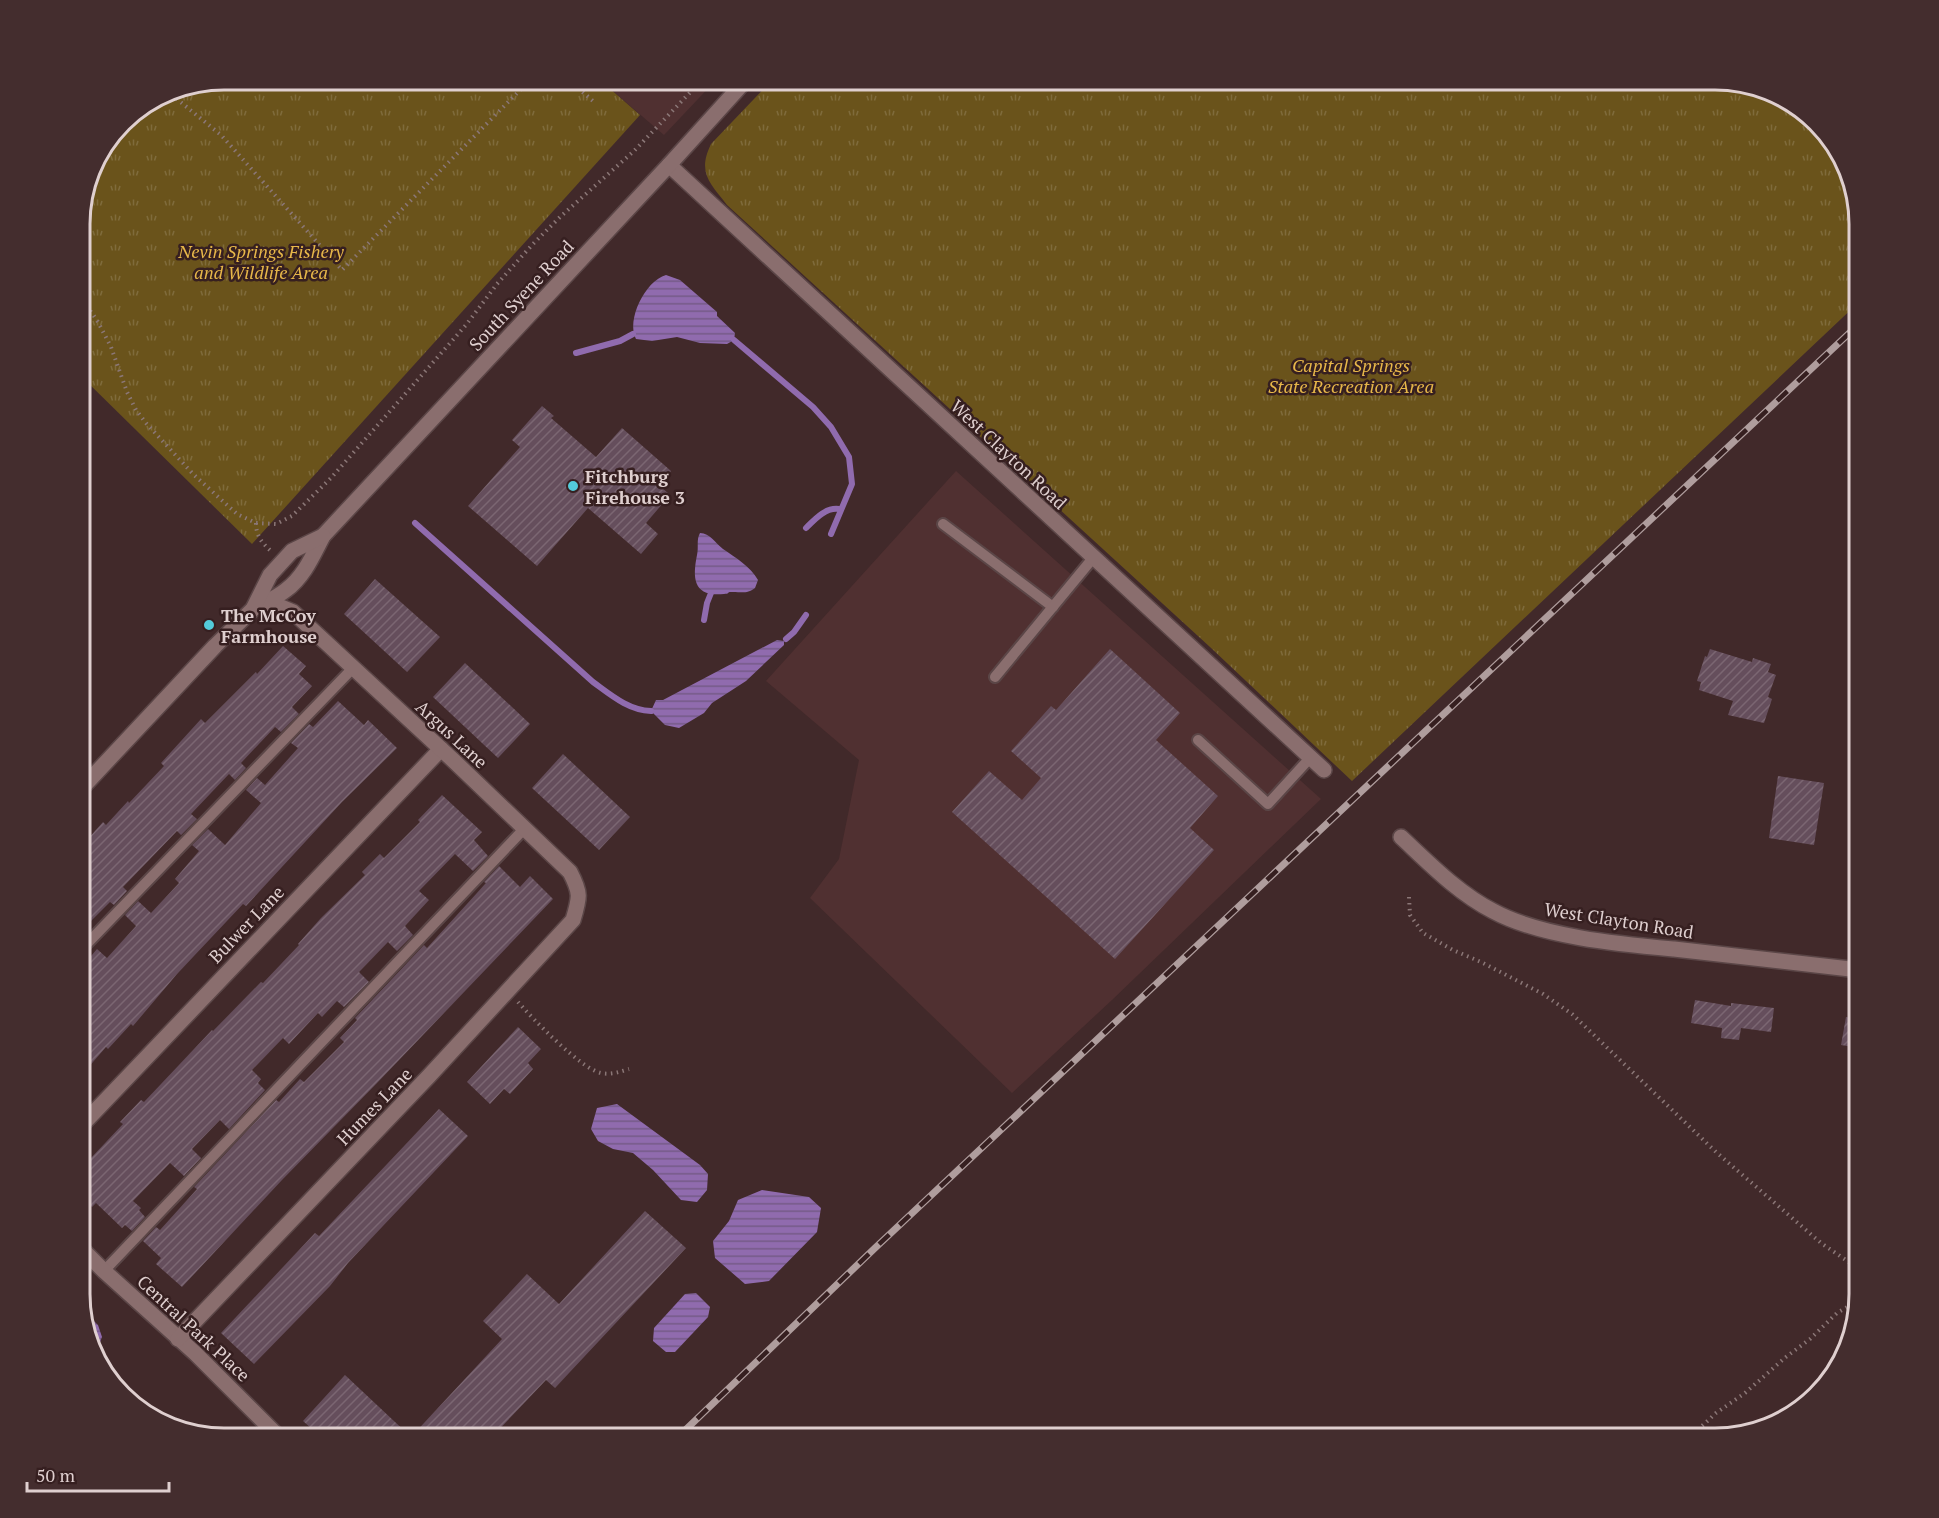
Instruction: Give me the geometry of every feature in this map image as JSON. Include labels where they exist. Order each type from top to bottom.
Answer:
[{"type":"street","name":"South Syene Road","points":[[90,778],[215,645],[256,607],[286,590],[308,566],[323,536],[737,90]]},
{"type":"street","name":"West Clayton Road","points":[[669,165],[1324,770]]},
{"type":"street","name":"South Syene Road","points":[[256,607],[270,575],[287,556],[292,551],[323,536]]},
{"type":"street","name":"Argus Lane","points":[[286,590],[286,598],[293,612],[570,872],[579,889]]},
{"type":"street","points":[[256,607],[281,607],[293,612]]},
{"type":"street","name":"Bulwer Lane","points":[[90,1116],[441,749]]},
{"type":"street","name":"West Clayton Road","points":[[1401,837],[1467,895],[1493,911],[1524,925],[1617,943],[1849,969]]},
{"type":"street","name":"Humes Lane","points":[[178,1339],[429,1076],[573,920],[578,904],[579,889]]},
{"type":"street","name":"Central Park Place","points":[[90,1257],[270,1428]]},
{"type":"lane","points":[[943,525],[1053,607]]},
{"type":"lane","points":[[995,677],[1094,558]]},
{"type":"lane","points":[[90,941],[353,668]]},
{"type":"lane","points":[[1198,740],[1268,804],[1310,758]]},
{"type":"lane","points":[[104,1272],[524,829]]},
{"type":"path","points":[[176,99],[221,135],[342,270],[520,90]]},
{"type":"path","points":[[580,90],[594,102]]},
{"type":"path","points":[[90,309],[111,347],[127,392],[146,423],[218,498],[237,514],[256,523],[276,524],[292,516],[331,478],[466,326],[497,284],[532,245],[634,151],[692,90]]},
{"type":"path","points":[[256,523],[256,532],[262,544],[268,549]]},
{"type":"path","points":[[1409,897],[1410,915],[1423,933],[1543,994],[1572,1014],[1716,1152],[1821,1243],[1849,1262]]},
{"type":"path","points":[[508,990],[522,1007],[588,1067],[599,1073],[612,1074],[628,1069]]},
{"type":"path","points":[[1700,1428],[1810,1339],[1837,1313],[1848,1307]]},
{"type":"shaded area","points":[[612,90],[707,90],[664,135]]},
{"type":"shaded area","points":[[666,275],[680,280],[717,312],[717,316],[735,333],[734,340],[727,344],[700,343],[677,337],[652,341],[636,339],[634,322],[639,302],[651,285]]},
{"type":"shaded area","points":[[956,471],[1321,799],[1012,1093],[810,898],[839,859],[859,760],[766,681]]},
{"type":"shaded area","points":[[700,533],[710,536],[751,571],[758,580],[755,588],[747,592],[724,594],[706,593],[701,590],[695,579]]},
{"type":"shaded area","points":[[777,640],[784,641],[784,645],[746,681],[712,703],[704,713],[679,728],[665,725],[651,711],[656,700],[663,700]]},
{"type":"shaded area","points":[[617,1104],[700,1165],[708,1174],[707,1190],[697,1202],[681,1200],[653,1170],[633,1153],[613,1149],[598,1141],[591,1129],[597,1108]]},
{"type":"shaded area","points":[[762,1190],[809,1197],[821,1208],[817,1232],[769,1281],[745,1284],[715,1258],[713,1241],[729,1221],[738,1200]]},
{"type":"shaded area","points":[[696,1293],[710,1307],[708,1317],[675,1352],[666,1352],[653,1341],[654,1328],[685,1294]]},
{"type":"shaded area","points":[[93,1320],[98,1325],[102,1337],[99,1343]]},
{"type":"green space","name":"Nevin Springs Fishery and Wildlife Area","points":[[611,90],[640,115],[252,544],[90,385],[91,206],[100,173],[118,142],[129,129],[157,108],[173,100],[206,91]]},
{"type":"green space","name":"Capital Springs State Recreation Area","points":[[762,90],[1733,91],[1758,97],[1790,113],[1810,129],[1831,157],[1842,181],[1848,206],[1849,311],[1352,781],[1210,647],[727,205],[711,184],[705,170],[711,144]]},
{"type":"building","name":"Fitchburg Firehouse 3","points":[[542,406],[554,416],[551,418],[596,457],[622,428],[671,471],[659,485],[670,495],[646,523],[658,534],[641,554],[588,508],[537,566],[468,506],[520,447],[512,440]]},
{"type":"building","points":[[375,579],[440,637],[407,672],[344,614]]},
{"type":"building","points":[[283,646],[306,666],[299,674],[312,686],[292,707],[299,714],[281,732],[275,727],[241,763],[246,768],[235,780],[229,774],[191,814],[197,819],[181,835],[177,831],[123,887],[127,891],[114,905],[110,902],[90,922],[90,837],[103,822],[106,825],[164,766],[161,763],[201,719],[205,723],[256,672],[257,674]]},
{"type":"building","points":[[1110,649],[1180,713],[1156,740],[1218,796],[1190,828],[1214,850],[1115,959],[952,812],[989,771],[1022,800],[1041,778],[1011,751],[1051,706],[1056,710]]},
{"type":"building","points":[[1710,649],[1752,662],[1753,658],[1771,664],[1768,672],[1776,675],[1768,697],[1772,699],[1764,723],[1728,715],[1733,701],[1699,690],[1701,682],[1697,681],[1705,656],[1707,657]]},
{"type":"building","points":[[465,663],[530,724],[498,758],[433,697]]},
{"type":"building","points":[[338,701],[364,725],[368,720],[397,748],[342,802],[246,906],[243,904],[177,974],[133,1026],[131,1024],[90,1065],[90,957],[97,949],[107,958],[136,926],[125,915],[138,901],[151,913],[179,883],[175,879],[199,851],[192,845],[208,829],[225,845],[261,803],[246,790],[257,778],[265,785],[298,748],[291,743],[309,724],[313,727]]},
{"type":"building","points":[[563,754],[630,817],[599,850],[532,788]]},
{"type":"building","points":[[1778,776],[1824,783],[1814,845],[1769,838]]},
{"type":"building","points":[[442,795],[482,832],[474,840],[488,856],[473,871],[455,854],[419,891],[429,900],[405,926],[413,935],[397,951],[388,942],[359,972],[369,982],[344,1007],[337,1001],[322,1017],[318,1013],[289,1044],[283,1038],[252,1070],[261,1079],[258,1083],[265,1090],[229,1129],[220,1120],[192,1149],[201,1158],[184,1176],[170,1163],[133,1201],[141,1208],[139,1210],[145,1217],[132,1231],[125,1225],[122,1228],[96,1203],[92,1207],[90,1205],[90,1159],[123,1124],[120,1122],[141,1100],[144,1102],[212,1030],[261,982],[263,983],[321,918],[365,875],[362,872],[380,854],[384,858],[420,822],[418,820]]},
{"type":"building","points":[[499,866],[520,887],[530,876],[553,899],[182,1287],[156,1264],[161,1258],[143,1241],[156,1227],[160,1230],[197,1189],[194,1187],[276,1100],[279,1102],[300,1079],[304,1082],[344,1042],[340,1038],[357,1020],[355,1018],[424,945],[427,948]]},
{"type":"building","points":[[1695,1000],[1731,1006],[1731,1003],[1774,1008],[1771,1032],[1741,1028],[1739,1040],[1721,1038],[1722,1028],[1691,1023]]},
{"type":"building","points":[[1846,1017],[1849,1017],[1849,1046],[1841,1045]]},
{"type":"building","points":[[518,1027],[541,1049],[528,1063],[533,1069],[510,1094],[504,1089],[490,1104],[467,1082]]},
{"type":"building","points":[[439,1109],[468,1136],[348,1263],[330,1286],[254,1364],[221,1333],[315,1233],[319,1236]]},
{"type":"building","points":[[645,1211],[686,1248],[555,1388],[546,1380],[500,1428],[419,1428],[502,1339],[483,1321],[527,1274],[559,1304]]},
{"type":"building","points":[[345,1375],[401,1428],[311,1428],[303,1421]]},
{"type":"waterway","points":[[576,353],[620,341],[633,334]]},
{"type":"waterway","points":[[734,340],[813,407],[831,427],[849,457],[852,484],[831,534]]},
{"type":"waterway","points":[[806,528],[825,512],[839,509]]},
{"type":"waterway","points":[[415,523],[593,682],[627,705],[651,711]]},
{"type":"waterway","points":[[704,620],[711,593]]},
{"type":"waterway","points":[[786,639],[806,615]]},
{"type":"railway","points":[[687,1428],[875,1248],[1849,333]]},
{"type":"place","name":"Fitchburg Firehouse 3","points":[[573,486]]},
{"type":"place","name":"The McCoy Farmhouse","points":[[209,625]]}]
